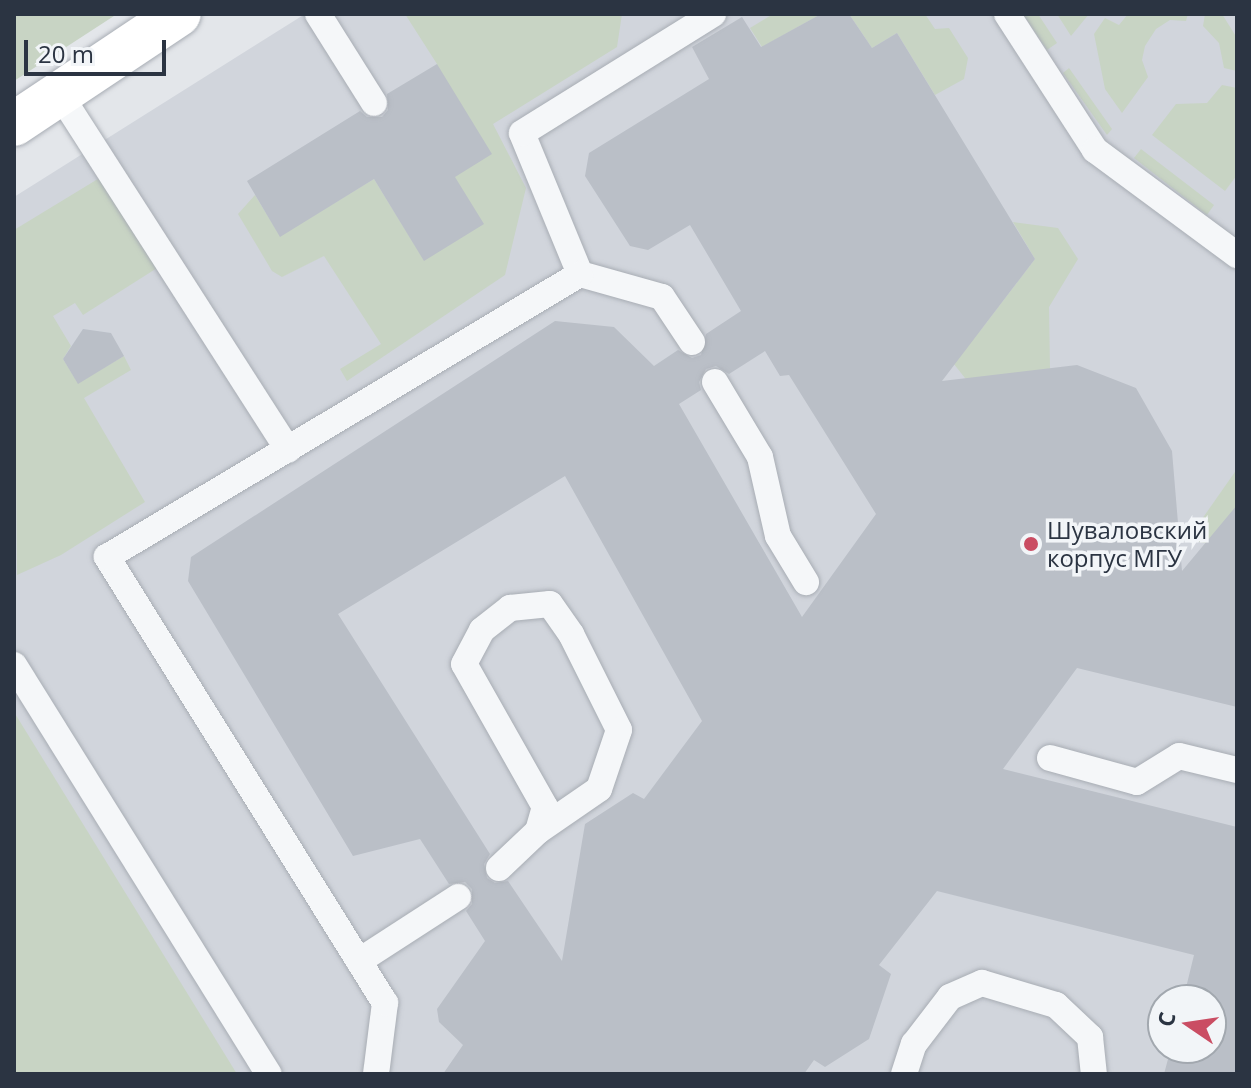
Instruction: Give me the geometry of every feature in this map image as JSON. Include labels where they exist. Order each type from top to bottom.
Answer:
[{"type":"street","points":[[14,124],[179,14]]},
{"type":"lane","points":[[318,14],[374,103]]},
{"type":"lane","points":[[580,274],[522,133],[713,14]]},
{"type":"lane","points":[[1007,14],[1095,150],[1237,255]]},
{"type":"lane","points":[[59,93],[288,450]]},
{"type":"lane","points":[[376,1074],[385,1003],[107,557],[580,274],[662,297],[692,342]]},
{"type":"lane","points":[[715,382],[760,457],[778,536],[806,582]]},
{"type":"lane","points":[[499,868],[538,831],[599,789],[619,730],[571,634],[550,604],[510,608],[482,630],[464,664],[545,807],[538,831]]},
{"type":"lane","points":[[14,665],[269,1074]]},
{"type":"lane","points":[[1050,758],[1137,782],[1179,756],[1237,770]]},
{"type":"lane","points":[[359,961],[458,897]]},
{"type":"lane","points":[[904,1074],[914,1044],[950,997],[982,983],[1056,1005],[1090,1037],[1094,1074]]},
{"type":"shaded area","points":[[305,14],[1237,14],[1237,1074],[14,1074],[14,197]]},
{"type":"green space","points":[[14,14],[117,14],[14,81]]},
{"type":"green space","points":[[405,14],[622,14],[617,47],[493,124],[526,188],[505,275],[347,381],[340,369],[381,344],[324,256],[282,277],[272,271],[238,214],[255,195],[280,236],[374,179],[424,260],[455,177],[437,64]]},
{"type":"green space","points":[[773,14],[821,14],[762,47],[750,28]]},
{"type":"green space","points":[[849,14],[925,14],[935,29],[949,28],[968,58],[964,79],[935,95],[897,33],[872,48]]},
{"type":"green space","points":[[1023,14],[1038,14],[1057,43],[1047,50]]},
{"type":"green space","points":[[1057,14],[1089,14],[1071,36]]},
{"type":"green space","points":[[1128,14],[1188,14],[1186,21],[1170,20],[1156,29],[1145,46],[1142,60],[1148,77],[1122,113],[1105,89],[1094,34],[1105,18],[1119,25]]},
{"type":"green space","points":[[1205,14],[1222,14],[1237,38],[1237,71],[1224,68],[1219,43],[1203,26]]},
{"type":"green space","points":[[1069,68],[1112,129],[1107,135],[1063,73]]},
{"type":"green space","points":[[1222,85],[1237,88],[1237,175],[1225,191],[1152,135],[1176,104],[1207,103]]},
{"type":"green space","points":[[1141,149],[1214,205],[1207,215],[1134,158]]},
{"type":"green space","points":[[111,171],[165,263],[83,315],[75,303],[53,316],[71,346],[63,359],[78,383],[124,356],[131,370],[84,398],[145,502],[61,555],[17,575],[14,230]]},
{"type":"green space","points":[[1013,222],[1058,228],[1078,259],[1049,307],[1050,369],[976,392],[946,354],[980,331],[1035,259]]},
{"type":"green space","points":[[1237,469],[1237,505],[1225,548],[1188,539]]},
{"type":"green space","points":[[14,712],[237,1074],[14,1074]]},
{"type":"building","name":"Шуваловский корпус МГУ","points":[[821,14],[849,14],[872,48],[897,33],[1035,259],[942,381],[1077,365],[1136,388],[1172,451],[1182,571],[1237,505],[1237,707],[1077,668],[1003,769],[1237,827],[1237,1074],[1164,1074],[1167,1064],[1227,1064],[1227,984],[1187,984],[1194,955],[937,891],[879,965],[891,974],[869,1039],[825,1067],[814,1060],[804,1074],[443,1074],[463,1045],[439,1022],[437,1009],[485,941],[466,911],[472,904],[472,889],[465,882],[449,884],[420,839],[353,856],[188,581],[191,557],[555,321],[614,327],[654,366],[678,350],[692,358],[701,355],[706,334],[741,311],[690,225],[648,250],[630,246],[585,176],[589,153],[709,79],[692,47],[742,17],[761,47]],"holes":[[[765,351],[780,376],[789,375],[876,514],[802,617],[679,404],[701,390],[699,382],[706,369],[716,366],[729,374]],[[565,476],[702,721],[644,799],[633,793],[585,824],[562,961],[508,881],[495,883],[487,878],[484,864],[490,854],[338,614]]]},
{"type":"building","points":[[437,64],[492,154],[455,177],[484,224],[424,261],[374,179],[280,237],[247,181],[360,111],[367,117],[382,117],[388,110],[387,94]]},
{"type":"building","points":[[83,329],[111,333],[124,356],[78,384],[63,359]]},
{"type":"place","name":"Шуваловский корпус МГУ","points":[[1031,544]]}]
